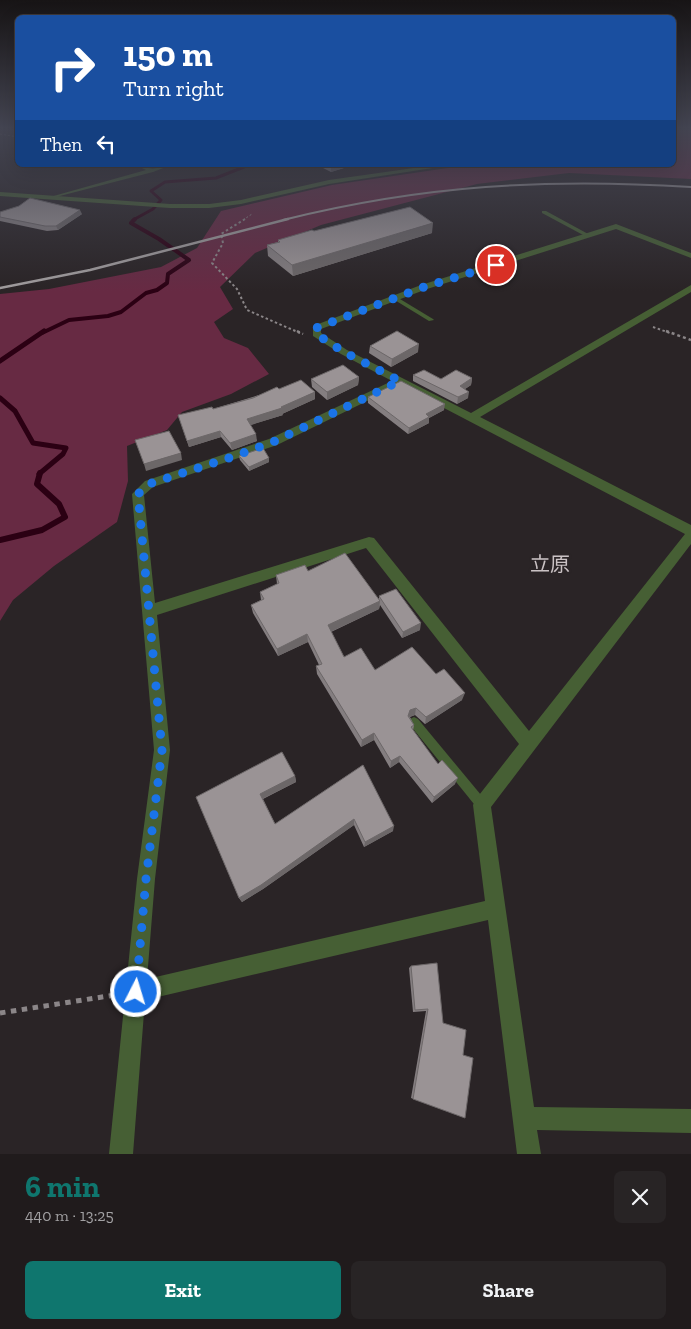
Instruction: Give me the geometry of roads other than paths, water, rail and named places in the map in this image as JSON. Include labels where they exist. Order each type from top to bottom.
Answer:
[{"type":"street","points":[[0,194],[170,206],[225,205],[325,183]]},
{"type":"street","points":[[691,256],[616,226],[395,298],[316,328],[316,334],[344,352],[691,531]]},
{"type":"street","points":[[472,417],[691,288]]},
{"type":"street","points":[[121,1154],[146,879],[162,750],[138,494],[149,484],[273,442],[400,381]]},
{"type":"street","points":[[530,1154],[482,805],[691,535]]},
{"type":"street","points":[[150,611],[369,542],[530,745]]},
{"type":"street","points":[[136,992],[496,908]]},
{"type":"street","points":[[524,1118],[691,1121]]},
{"type":"lane","points":[[52,197],[105,183]]},
{"type":"lane","points":[[544,212],[587,235]]},
{"type":"lane","points":[[395,298],[431,320]]},
{"type":"lane","points":[[414,722],[482,805]]},
{"type":"waterway","points":[[133,220],[153,209],[161,200],[151,191],[164,183]]},
{"type":"waterway","points":[[42,333],[69,320],[108,316],[121,312],[146,293],[157,290],[167,283],[168,274],[189,260],[159,239],[131,223],[135,219]]},
{"type":"waterway","points":[[0,361],[44,331]]},
{"type":"waterway","points":[[0,398],[15,411],[33,443],[66,448],[63,454],[40,473]]},
{"type":"waterway","points":[[0,540],[42,530],[65,517],[59,504],[37,484],[40,473]]},
{"type":"railway","points":[[283,220],[386,199],[486,187],[586,183],[691,187]]},
{"type":"railway","points":[[0,288],[90,270],[288,219]]},
{"type":"district","name":"立原","points":[[550,564]]}]
